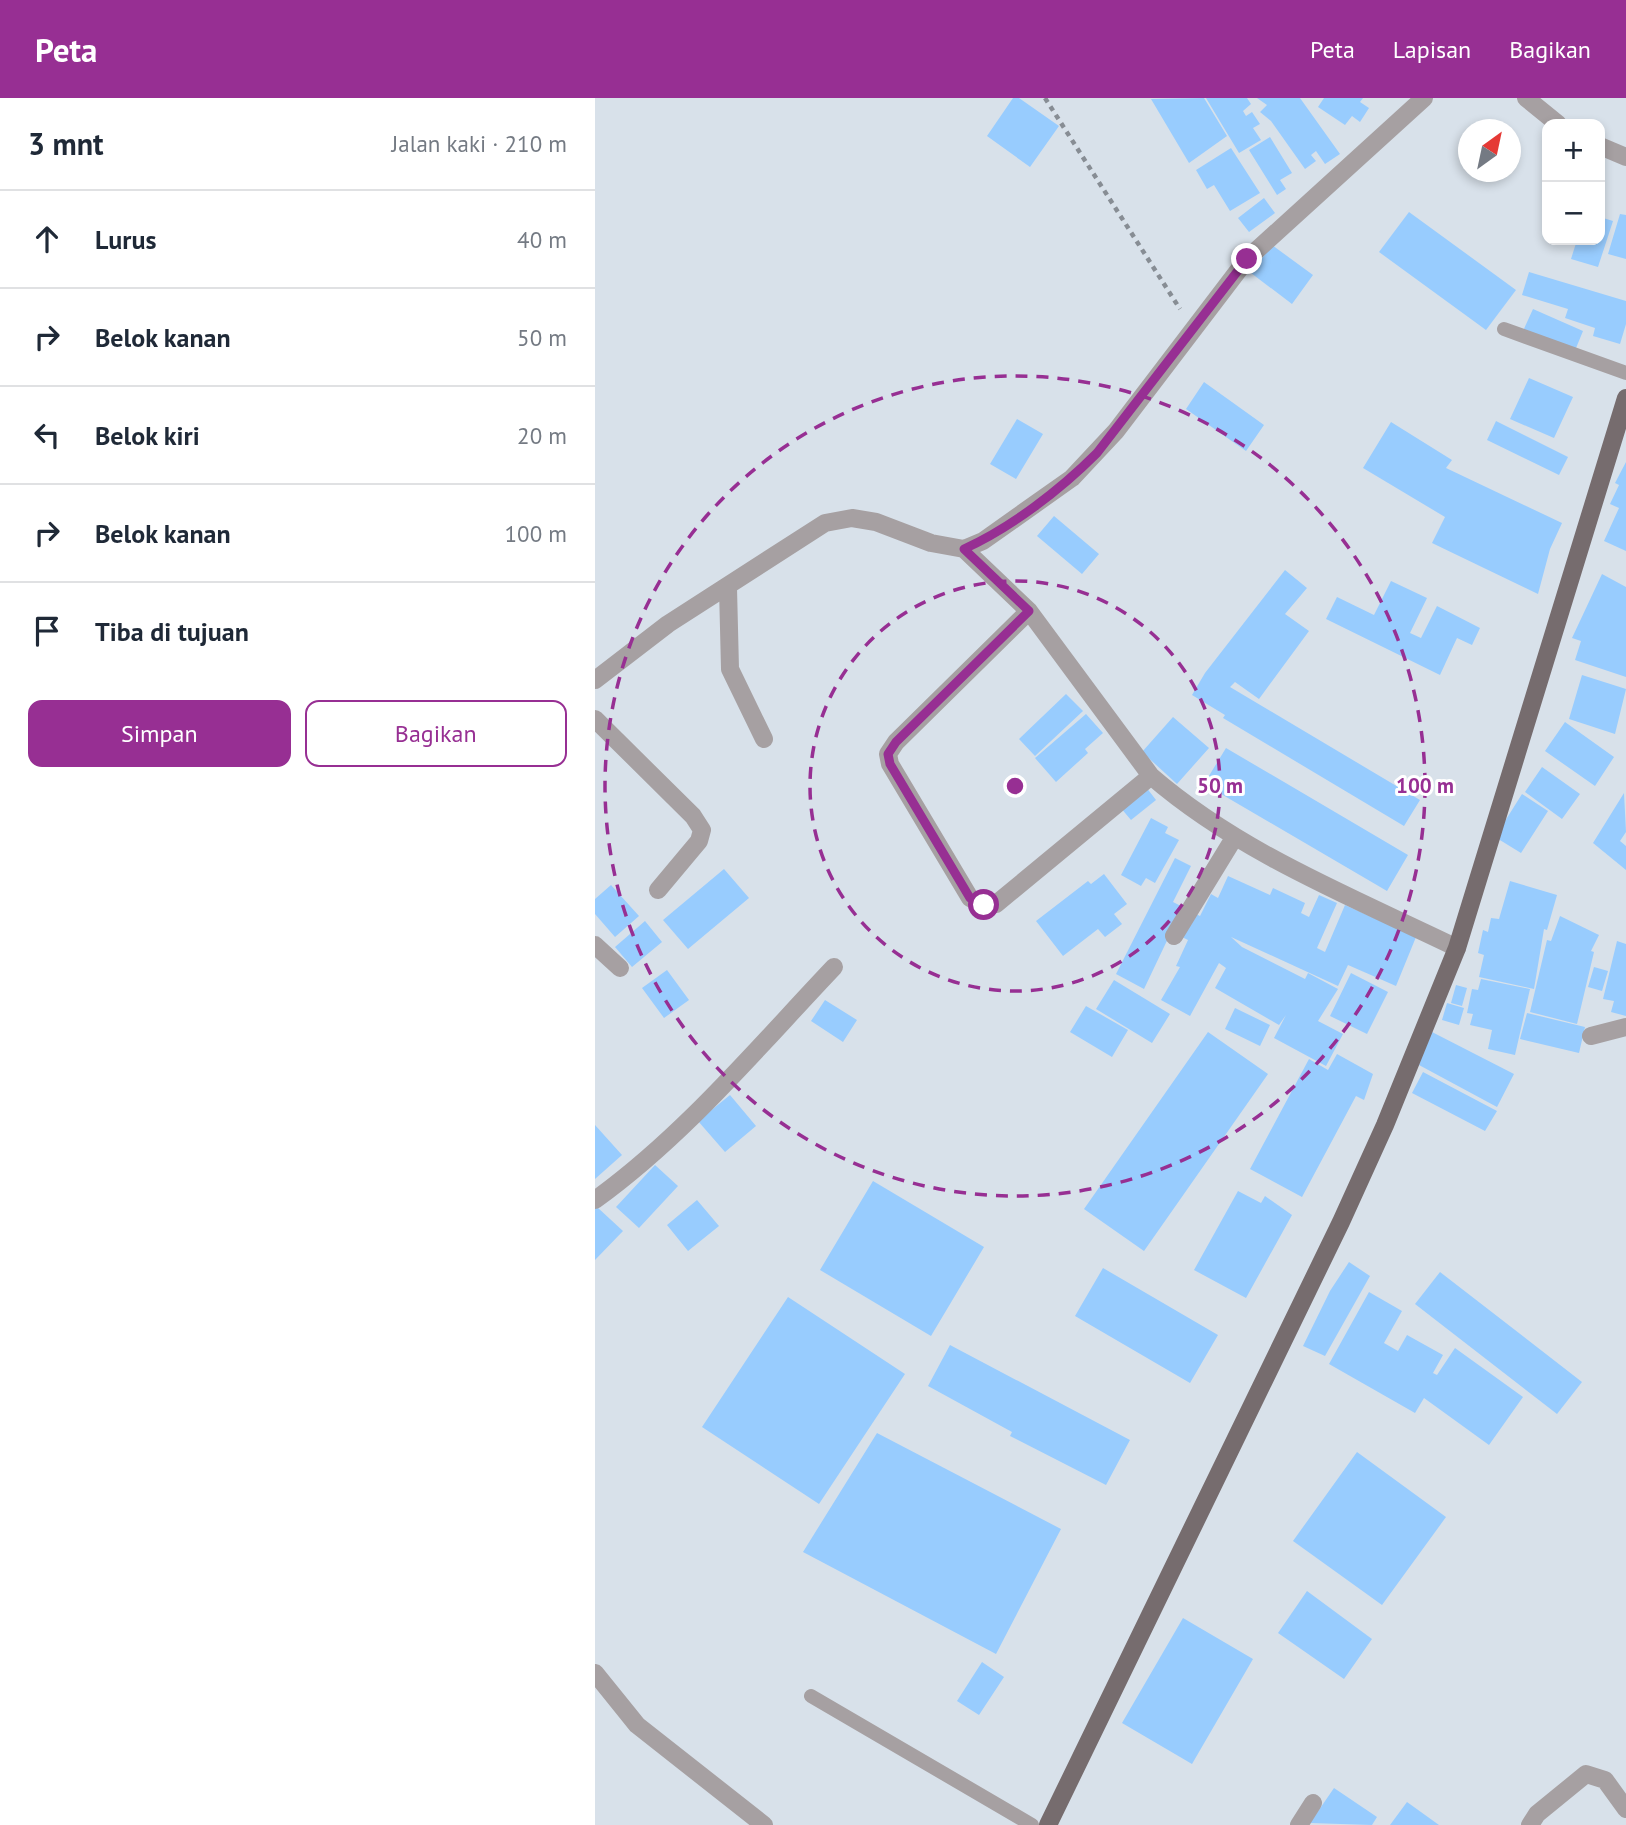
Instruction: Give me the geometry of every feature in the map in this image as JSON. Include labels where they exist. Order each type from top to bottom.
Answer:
[{"type":"main road","points":[[1048,1825],[1341,1222],[1385,1125],[1457,948],[1626,398]]},
{"type":"street","points":[[595,680],[668,624],[825,523],[840,520],[876,522],[931,543],[964,549],[983,541],[1072,478],[1116,431],[1247,259],[1424,98]]},
{"type":"street","points":[[1526,98],[1552,119]]},
{"type":"street","points":[[1605,148],[1626,157]]},
{"type":"street","points":[[964,549],[1029,611],[1151,776],[1234,838],[1457,948]]},
{"type":"street","points":[[727,588],[730,669],[764,739]]},
{"type":"street","points":[[1029,611],[896,742],[888,754],[890,764],[970,898],[984,905],[996,904],[1151,776]]},
{"type":"street","points":[[595,719],[693,816],[702,830],[699,841],[658,890]]},
{"type":"street","points":[[1174,936],[1234,838]]},
{"type":"street","points":[[595,945],[620,968]]},
{"type":"street","points":[[595,1200],[637,1170],[671,1138],[834,967]]},
{"type":"street","points":[[1591,1036],[1626,1027]]},
{"type":"street","points":[[595,1673],[637,1724],[764,1825]]},
{"type":"street","points":[[1530,1825],[1537,1814],[1586,1774],[1605,1780],[1626,1809]]},
{"type":"street","points":[[1299,1825],[1313,1803]]},
{"type":"lane","points":[[1504,329],[1626,373]]},
{"type":"lane","points":[[811,1696],[1032,1825]]},
{"type":"path","points":[[1045,98],[1192,328]]},
{"type":"building","points":[[1013,98],[1019,98],[1059,126],[1030,167],[987,136]]},
{"type":"building","points":[[1204,98],[1227,136],[1189,163],[1151,99]]},
{"type":"building","points":[[1206,98],[1247,98],[1251,104],[1243,111],[1246,116],[1252,112],[1260,124],[1253,128],[1261,140],[1239,153]]},
{"type":"building","points":[[1257,98],[1300,98],[1340,154],[1325,164],[1316,151],[1311,155],[1316,161],[1305,169],[1271,121],[1260,112],[1267,105]]},
{"type":"building","points":[[1324,98],[1363,98],[1360,102],[1369,108],[1360,122],[1352,116],[1345,125],[1318,107]]},
{"type":"building","points":[[1270,137],[1292,173],[1280,180],[1286,189],[1277,195],[1249,150]]},
{"type":"building","points":[[1231,148],[1260,193],[1230,211],[1214,185],[1207,189],[1196,170]]},
{"type":"building","points":[[1264,198],[1275,213],[1249,232],[1238,218]]},
{"type":"building","points":[[1409,212],[1516,290],[1486,330],[1379,252]]},
{"type":"building","points":[[1620,214],[1626,215],[1626,259],[1608,254]]},
{"type":"building","points":[[1605,219],[1613,221],[1598,267],[1571,259],[1575,245],[1605,245]]},
{"type":"building","points":[[1272,245],[1313,275],[1292,304],[1251,273]]},
{"type":"building","points":[[1529,272],[1626,301],[1626,324],[1620,344],[1593,336],[1595,328],[1565,318],[1568,309],[1522,295]]},
{"type":"building","points":[[1533,309],[1583,331],[1574,353],[1523,331]]},
{"type":"building","points":[[1529,378],[1573,397],[1554,438],[1510,419]]},
{"type":"building","points":[[1204,382],[1264,425],[1246,451],[1186,409]]},
{"type":"building","points":[[1017,419],[1043,434],[1016,479],[990,464]]},
{"type":"building","points":[[1496,421],[1568,457],[1559,475],[1487,440]]},
{"type":"building","points":[[1391,422],[1452,460],[1446,468],[1562,523],[1550,549],[1538,594],[1432,543],[1445,517],[1363,468]]},
{"type":"building","points":[[1626,462],[1626,551],[1604,541],[1619,508],[1610,504],[1619,485],[1615,483]]},
{"type":"building","points":[[1054,516],[1099,554],[1082,574],[1037,536]]},
{"type":"building","points":[[1285,570],[1307,588],[1285,614],[1309,631],[1259,699],[1235,682],[1230,687],[1420,800],[1404,826],[1223,718],[1225,715],[1192,695],[1205,673]]},
{"type":"building","points":[[1602,574],[1626,587],[1626,677],[1575,660],[1581,641],[1572,638]]},
{"type":"building","points":[[1391,581],[1427,598],[1410,633],[1421,638],[1437,606],[1480,628],[1472,645],[1457,638],[1440,675],[1326,619],[1337,597],[1374,615]]},
{"type":"building","points":[[1582,675],[1626,689],[1615,734],[1569,719]]},
{"type":"building","points":[[1066,694],[1083,711],[1035,756],[1019,739]]},
{"type":"building","points":[[1086,714],[1103,733],[1085,749],[1088,753],[1056,782],[1035,758]]},
{"type":"building","points":[[1173,717],[1209,748],[1177,784],[1142,752]]},
{"type":"building","points":[[1565,722],[1614,757],[1595,786],[1545,751]]},
{"type":"building","points":[[1226,748],[1408,855],[1387,891],[1204,784]]},
{"type":"building","points":[[1542,767],[1580,794],[1562,819],[1525,792]]},
{"type":"building","points":[[1146,787],[1156,800],[1131,820],[1120,807]]},
{"type":"building","points":[[1624,793],[1626,832],[1620,841],[1626,846],[1626,870],[1593,843]]},
{"type":"building","points":[[1522,794],[1548,811],[1521,853],[1495,837]]},
{"type":"building","points":[[1151,818],[1168,827],[1165,833],[1179,840],[1155,883],[1146,878],[1141,886],[1121,875]]},
{"type":"building","points":[[1175,858],[1191,866],[1173,902],[1183,907],[1144,989],[1116,974]]},
{"type":"building","points":[[724,869],[749,898],[688,949],[663,920]]},
{"type":"building","points":[[1104,874],[1127,904],[1114,914],[1122,924],[1105,937],[1098,929],[1063,956],[1036,921],[1088,881],[1091,884]]},
{"type":"building","points":[[1228,876],[1270,895],[1273,888],[1305,903],[1301,913],[1309,917],[1319,895],[1337,903],[1317,948],[1325,952],[1345,905],[1416,937],[1396,986],[1348,965],[1338,986],[1231,937],[1242,947],[1305,979],[1308,973],[1338,989],[1318,1021],[1343,1034],[1326,1066],[1274,1038],[1286,1015],[1279,1025],[1215,988],[1226,968],[1219,963],[1190,1016],[1161,1000],[1180,967],[1176,966],[1188,940],[1180,936],[1192,912],[1200,916],[1211,894],[1218,898]]},
{"type":"building","points":[[1510,881],[1557,895],[1547,930],[1544,929],[1534,989],[1479,977],[1484,955],[1478,953],[1483,930],[1488,932],[1491,918],[1499,919]]},
{"type":"building","points":[[611,885],[639,916],[615,937],[595,914],[595,899]]},
{"type":"building","points":[[1560,916],[1599,935],[1591,951],[1594,952],[1577,1024],[1530,1012],[1547,940],[1551,941]]},
{"type":"building","points":[[645,921],[662,942],[632,967],[615,947]]},
{"type":"building","points":[[1617,941],[1626,944],[1626,1016],[1611,1012],[1614,1001],[1603,999]]},
{"type":"building","points":[[1594,967],[1608,971],[1602,991],[1588,987]]},
{"type":"building","points":[[667,970],[689,1000],[664,1018],[642,988]]},
{"type":"building","points":[[1351,973],[1388,992],[1367,1034],[1330,1016]]},
{"type":"building","points":[[1481,979],[1530,989],[1515,1055],[1488,1049],[1492,1030],[1470,1025],[1473,1014],[1467,1013],[1472,989],[1478,990]]},
{"type":"building","points":[[1114,980],[1170,1014],[1152,1043],[1096,1009]]},
{"type":"building","points":[[1456,985],[1467,988],[1462,1006],[1451,1003]]},
{"type":"building","points":[[825,1000],[857,1020],[843,1042],[811,1021]]},
{"type":"building","points":[[1447,1003],[1464,1008],[1459,1025],[1442,1020]]},
{"type":"building","points":[[1086,1006],[1128,1030],[1112,1057],[1070,1032]]},
{"type":"building","points":[[1235,1008],[1270,1025],[1260,1046],[1225,1029]]},
{"type":"building","points":[[1527,1013],[1585,1027],[1579,1053],[1520,1039]]},
{"type":"building","points":[[1208,1032],[1268,1074],[1144,1251],[1084,1209]]},
{"type":"building","points":[[1432,1032],[1514,1074],[1497,1107],[1419,1065]]},
{"type":"building","points":[[1337,1054],[1373,1074],[1364,1100],[1356,1096],[1302,1197],[1250,1169],[1309,1059],[1328,1070]]},
{"type":"building","points":[[1423,1072],[1497,1111],[1485,1131],[1412,1093]]},
{"type":"building","points":[[730,1095],[756,1126],[725,1152],[698,1121]]},
{"type":"building","points":[[595,1125],[622,1155],[595,1179]]},
{"type":"building","points":[[655,1165],[678,1186],[639,1228],[616,1207]]},
{"type":"building","points":[[873,1181],[984,1247],[931,1336],[820,1270]]},
{"type":"building","points":[[1238,1191],[1261,1203],[1265,1196],[1292,1215],[1246,1298],[1194,1270]]},
{"type":"building","points":[[697,1200],[719,1226],[688,1251],[667,1225]]},
{"type":"building","points":[[595,1208],[623,1231],[595,1260]]},
{"type":"building","points":[[1349,1262],[1370,1276],[1325,1356],[1303,1346],[1330,1291]]},
{"type":"building","points":[[1103,1268],[1218,1335],[1190,1383],[1075,1316]]},
{"type":"building","points":[[1440,1272],[1582,1382],[1557,1414],[1415,1304]]},
{"type":"building","points":[[1369,1292],[1402,1311],[1384,1343],[1398,1351],[1407,1335],[1443,1355],[1433,1373],[1437,1375],[1455,1348],[1523,1397],[1489,1445],[1424,1398],[1415,1413],[1329,1364]]},
{"type":"building","points":[[788,1297],[905,1374],[819,1504],[702,1427]]},
{"type":"building","points":[[950,1345],[1130,1440],[1106,1485],[1010,1436],[1012,1432],[928,1386]]},
{"type":"building","points":[[877,1433],[1061,1529],[996,1654],[803,1552]]},
{"type":"building","points":[[1357,1452],[1446,1517],[1382,1605],[1293,1541]]},
{"type":"building","points":[[1307,1591],[1372,1639],[1344,1679],[1278,1633]]},
{"type":"building","points":[[1183,1618],[1253,1659],[1192,1764],[1122,1723]]},
{"type":"building","points":[[982,1662],[1004,1677],[979,1715],[957,1701]]},
{"type":"building","points":[[1334,1788],[1377,1817],[1372,1825],[1310,1823]]},
{"type":"building","points":[[1407,1802],[1439,1825],[1390,1825]]},
{"type":"route","points":[[984,905],[970,898],[890,764],[888,754],[896,742],[1029,611],[964,549],[983,541],[1072,478],[1097,453],[1247,259]]}]
